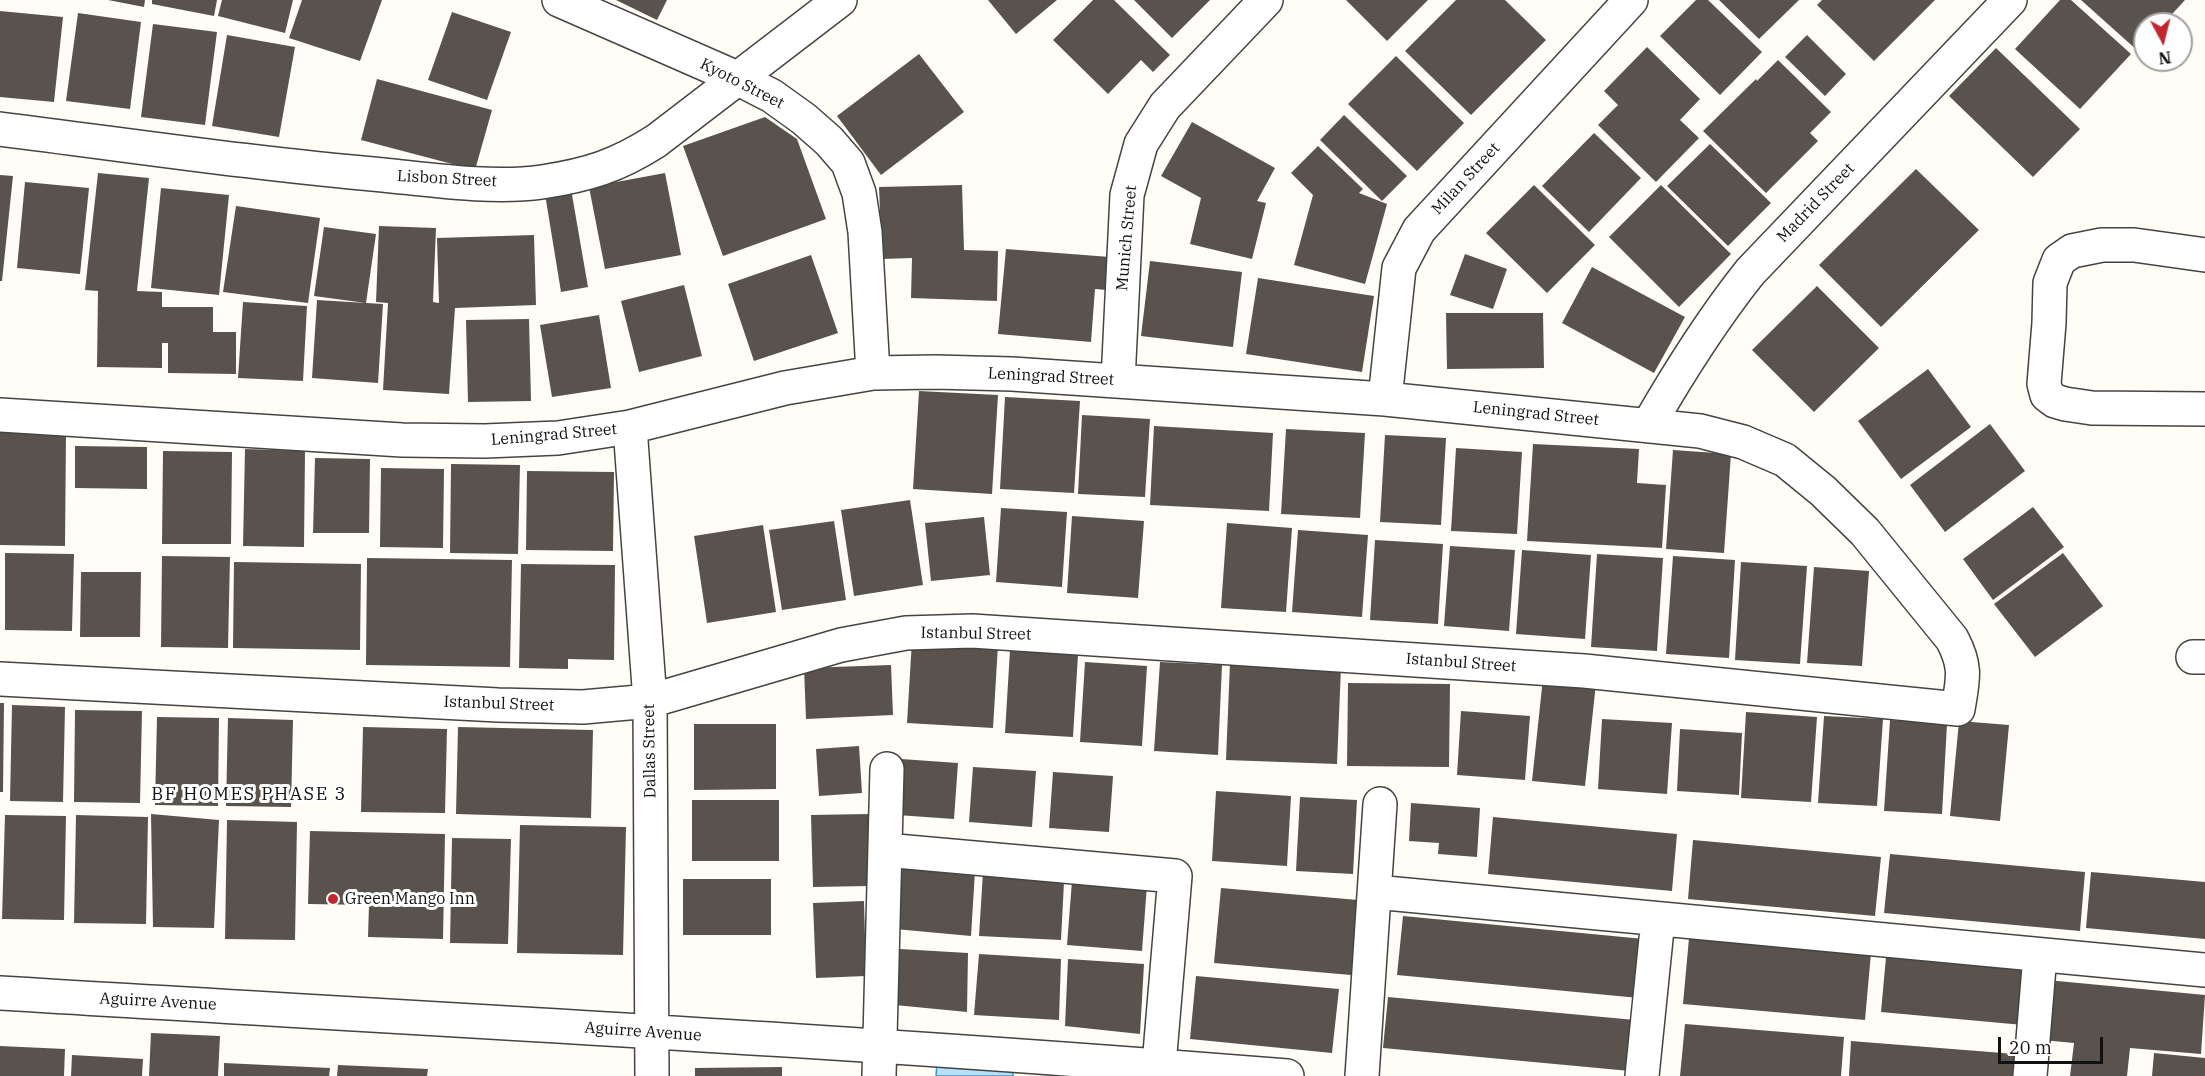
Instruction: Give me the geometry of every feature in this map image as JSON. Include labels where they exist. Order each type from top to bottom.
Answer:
[{"type":"street","name":"Kyoto Street","points":[[559,0],[737,78],[772,96],[829,141],[848,163],[859,193],[865,232],[873,373]]},
{"type":"street","name":"Lisbon Street","points":[[0,129],[320,170],[488,183],[539,182],[590,173],[628,159],[656,141],[840,0]]},
{"type":"street","name":"Munich Street","points":[[1118,381],[1127,195],[1141,144],[1165,106],[1266,0]]},
{"type":"street","name":"Milan Street","points":[[1385,399],[1399,268],[1419,230],[1631,0]]},
{"type":"street","name":"Madrid Street","points":[[1648,426],[1686,360],[1714,318],[1750,272],[2010,0]]},
{"type":"street","points":[[2205,255],[2134,245],[2102,245],[2072,251],[2059,260],[2049,283],[2049,323],[2044,384],[2047,395],[2055,401],[2092,408],[2205,409]]},
{"type":"street","name":"Leningrad Street","points":[[0,415],[402,440],[484,441],[558,438],[630,427],[785,388],[873,373],[1012,374],[1385,399],[1700,431],[1743,442],[1785,460],[1823,490],[1865,532],[1952,639],[1961,655],[1963,667],[1958,709]]},
{"type":"street","name":"Dallas Street","points":[[630,427],[650,701],[652,1076]]},
{"type":"street","name":"Istanbul Street","points":[[0,679],[498,705],[583,707],[650,701],[841,645],[906,633],[972,631],[1584,671],[1958,709]]},
{"type":"street","points":[[880,1061],[887,768]]},
{"type":"street","points":[[1362,1076],[1380,804]]},
{"type":"street","points":[[885,850],[1175,876],[1159,1065]]},
{"type":"street","points":[[1375,892],[2205,970]]},
{"type":"street","points":[[1642,1076],[1658,920]]},
{"type":"street","points":[[2030,1076],[2040,956]]},
{"type":"street","name":"Aguirre Avenue","points":[[0,993],[652,1032],[880,1061],[1084,1068],[1159,1065],[1287,1076]]},
{"type":"water","points":[[937,1063],[1013,1070],[1013,1076],[936,1076]]},
{"type":"building","points":[[108,0],[145,0],[144,7]]},
{"type":"building","points":[[152,0],[217,0],[214,16],[152,4]]},
{"type":"building","points":[[222,0],[293,0],[285,33],[218,16]]},
{"type":"building","points":[[302,0],[382,0],[360,61],[289,38]]},
{"type":"building","points":[[616,0],[667,0],[657,20]]},
{"type":"building","points":[[988,0],[1057,0],[1016,34]]},
{"type":"building","points":[[1093,0],[1114,0],[1170,55],[1153,72],[1141,60],[1108,94],[1053,40]]},
{"type":"building","points":[[1134,0],[1210,0],[1172,38]]},
{"type":"building","points":[[1346,0],[1428,0],[1387,41]]},
{"type":"building","points":[[1456,0],[1505,0],[1546,40],[1471,115],[1405,51]]},
{"type":"building","points":[[1696,0],[1708,0],[1762,52],[1720,95],[1660,36]]},
{"type":"building","points":[[1719,0],[1799,0],[1759,39]]},
{"type":"building","points":[[1822,0],[1935,0],[1874,61],[1817,5]]},
{"type":"building","points":[[2060,0],[2071,0],[2131,54],[2080,109],[2015,49]]},
{"type":"building","points":[[2081,0],[2185,0],[2174,12],[2133,12],[2133,47]]},
{"type":"building","points":[[0,11],[63,17],[54,102],[0,97]]},
{"type":"building","points":[[452,12],[511,32],[487,100],[428,80]]},
{"type":"building","points":[[78,13],[141,22],[130,109],[66,101]]},
{"type":"building","points":[[153,24],[217,32],[205,125],[141,117]]},
{"type":"building","points":[[227,35],[295,47],[279,137],[212,126]]},
{"type":"building","points":[[1807,35],[1846,74],[1825,96],[1785,57]]},
{"type":"building","points":[[1647,47],[1700,99],[1680,120],[1699,138],[1656,182],[1598,125],[1618,105],[1604,91]]},
{"type":"building","points":[[1996,48],[2080,129],[2033,177],[1949,96]]},
{"type":"building","points":[[919,54],[964,112],[881,175],[837,116]]},
{"type":"building","points":[[1396,56],[1464,123],[1417,171],[1348,104]]},
{"type":"building","points":[[1778,60],[1831,112],[1810,133],[1818,141],[1766,193],[1703,131]]},
{"type":"building","points":[[377,79],[492,110],[475,170],[361,140]]},
{"type":"building","points":[[1344,115],[1407,176],[1382,201],[1320,140]]},
{"type":"building","points":[[765,117],[797,139],[826,219],[723,256],[683,146]]},
{"type":"building","points":[[1192,122],[1275,168],[1257,201],[1266,203],[1252,259],[1190,244],[1201,198],[1161,176]]},
{"type":"building","points":[[1594,133],[1641,178],[1589,232],[1542,186]]},
{"type":"building","points":[[1710,144],[1771,203],[1728,246],[1667,186]]},
{"type":"building","points":[[1318,146],[1363,189],[1359,193],[1387,204],[1365,284],[1294,265],[1313,195],[1291,173]]},
{"type":"building","points":[[1916,169],[1979,230],[1881,327],[1819,265]]},
{"type":"building","points":[[98,173],[149,178],[137,291],[162,292],[162,307],[213,307],[213,332],[236,332],[236,374],[168,373],[168,343],[162,343],[162,368],[97,367],[98,291],[85,290]]},
{"type":"building","points":[[665,173],[681,255],[605,269],[589,187]]},
{"type":"building","points":[[0,175],[13,176],[2,281],[0,281]]},
{"type":"building","points":[[25,182],[89,188],[80,274],[17,268]]},
{"type":"building","points":[[962,185],[964,250],[998,251],[997,301],[911,298],[912,258],[882,259],[879,187]]},
{"type":"building","points":[[1534,185],[1595,245],[1547,293],[1486,233]]},
{"type":"building","points":[[1661,185],[1731,254],[1679,307],[1609,237]]},
{"type":"building","points":[[161,188],[229,195],[219,295],[151,288]]},
{"type":"building","points":[[571,189],[588,287],[561,292],[545,194]]},
{"type":"building","points":[[236,206],[320,218],[308,303],[223,292]]},
{"type":"building","points":[[379,226],[436,228],[433,302],[439,303],[437,238],[534,235],[536,305],[455,308],[449,394],[383,390],[388,303],[376,302]]},
{"type":"building","points":[[324,227],[376,234],[366,303],[314,296]]},
{"type":"building","points":[[1006,249],[1110,257],[1107,290],[1095,289],[1091,342],[998,334]]},
{"type":"building","points":[[1465,254],[1507,269],[1493,309],[1450,295]]},
{"type":"building","points":[[811,255],[838,333],[754,361],[728,284]]},
{"type":"building","points":[[1150,261],[1242,272],[1233,347],[1141,336]]},
{"type":"building","points":[[1592,267],[1685,317],[1654,373],[1562,323]]},
{"type":"building","points":[[1258,278],[1374,296],[1362,372],[1246,354]]},
{"type":"building","points":[[684,285],[702,356],[639,372],[621,301]]},
{"type":"building","points":[[1817,286],[1879,348],[1814,412],[1752,350]]},
{"type":"building","points":[[317,300],[383,304],[378,383],[312,378]]},
{"type":"building","points":[[243,302],[307,306],[303,381],[238,378]]},
{"type":"building","points":[[1446,313],[1543,313],[1544,368],[1447,369]]},
{"type":"building","points":[[599,315],[611,388],[552,397],[540,325]]},
{"type":"building","points":[[529,319],[531,401],[468,402],[466,320]]},
{"type":"building","points":[[1928,369],[1971,427],[1901,479],[1858,421]]},
{"type":"building","points":[[919,391],[998,395],[992,494],[913,489]]},
{"type":"building","points":[[1005,397],[1080,401],[1074,493],[1000,489]]},
{"type":"building","points":[[1082,415],[1150,419],[1145,497],[1078,494]]},
{"type":"building","points":[[1990,424],[2025,471],[1945,532],[1910,485]]},
{"type":"building","points":[[1154,426],[1273,433],[1269,511],[1150,505]]},
{"type":"building","points":[[1286,429],[1365,433],[1360,518],[1281,514]]},
{"type":"building","points":[[0,432],[66,433],[65,546],[0,545]]},
{"type":"building","points":[[1385,435],[1446,438],[1441,525],[1380,522]]},
{"type":"building","points":[[1533,444],[1639,449],[1637,483],[1666,485],[1662,548],[1527,541]]},
{"type":"building","points":[[75,446],[147,447],[147,489],[75,488]]},
{"type":"building","points":[[1456,448],[1522,452],[1517,534],[1451,531]]},
{"type":"building","points":[[245,449],[305,451],[304,547],[243,546]]},
{"type":"building","points":[[1673,450],[1731,454],[1724,553],[1666,549]]},
{"type":"building","points":[[163,451],[232,452],[231,544],[162,544]]},
{"type":"building","points":[[315,458],[370,459],[369,533],[313,533]]},
{"type":"building","points":[[451,464],[520,465],[518,554],[450,553]]},
{"type":"building","points":[[381,468],[444,469],[443,548],[380,547]]},
{"type":"building","points":[[527,471],[614,472],[613,551],[526,550]]},
{"type":"building","points":[[910,500],[923,585],[854,596],[841,510]]},
{"type":"building","points":[[2033,507],[2064,547],[1993,600],[1963,559]]},
{"type":"building","points":[[1001,508],[1067,512],[1062,587],[996,582]]},
{"type":"building","points":[[1072,516],[1144,521],[1138,598],[1067,593]]},
{"type":"building","points":[[984,517],[990,575],[931,581],[925,523]]},
{"type":"building","points":[[834,521],[846,600],[782,610],[769,530]]},
{"type":"building","points":[[1227,523],[1292,528],[1286,612],[1221,608]]},
{"type":"building","points":[[763,525],[776,612],[707,623],[694,536]]},
{"type":"building","points":[[1298,530],[1368,535],[1362,617],[1292,612]]},
{"type":"building","points":[[1375,540],[1443,544],[1438,624],[1370,620]]},
{"type":"building","points":[[1450,546],[1515,550],[1509,631],[1444,626]]},
{"type":"building","points":[[1522,550],[1591,555],[1585,639],[1516,634]]},
{"type":"building","points":[[5,553],[74,554],[72,631],[5,630]]},
{"type":"building","points":[[2063,553],[2103,606],[2035,657],[1994,604]]},
{"type":"building","points":[[1597,554],[1663,558],[1657,651],[1591,647]]},
{"type":"building","points":[[162,556],[230,557],[228,648],[161,647]]},
{"type":"building","points":[[1673,556],[1735,560],[1729,658],[1666,654]]},
{"type":"building","points":[[367,558],[512,560],[510,667],[366,665]]},
{"type":"building","points":[[234,562],[361,564],[360,650],[233,648]]},
{"type":"building","points":[[1741,562],[1807,566],[1800,664],[1735,660]]},
{"type":"building","points":[[521,564],[615,565],[614,660],[568,659],[568,669],[519,668]]},
{"type":"building","points":[[1814,567],[1869,571],[1862,666],[1807,663]]},
{"type":"building","points":[[81,572],[141,572],[140,637],[80,637]]},
{"type":"building","points":[[912,640],[998,645],[993,728],[907,723]]},
{"type":"building","points":[[1010,650],[1078,655],[1073,737],[1005,733]]},
{"type":"building","points":[[1085,662],[1147,666],[1142,746],[1080,742]]},
{"type":"building","points":[[1160,662],[1222,665],[1218,755],[1154,751]]},
{"type":"building","points":[[1230,663],[1341,667],[1337,764],[1226,760]]},
{"type":"building","points":[[891,665],[893,715],[806,719],[804,668]]},
{"type":"building","points":[[1543,678],[1596,683],[1585,786],[1532,781]]},
{"type":"building","points":[[1348,683],[1450,684],[1449,767],[1347,766]]},
{"type":"building","points":[[0,703],[4,703],[3,792],[0,792]]},
{"type":"building","points":[[12,705],[65,707],[63,802],[10,801]]},
{"type":"building","points":[[75,710],[142,711],[140,803],[74,802]]},
{"type":"building","points":[[1461,711],[1530,716],[1525,780],[1457,775]]},
{"type":"building","points":[[1746,712],[1817,717],[1811,802],[1741,798]]},
{"type":"building","points":[[1824,716],[1883,719],[1877,806],[1818,803]]},
{"type":"building","points":[[157,717],[219,718],[218,806],[155,805]]},
{"type":"building","points":[[228,718],[293,720],[291,807],[226,806]]},
{"type":"building","points":[[1602,719],[1672,723],[1667,794],[1598,789]]},
{"type":"building","points":[[1890,720],[1947,724],[1942,814],[1884,811]]},
{"type":"building","points":[[1959,721],[2009,725],[2000,821],[1950,816]]},
{"type":"building","points":[[694,724],[776,724],[776,789],[694,790]]},
{"type":"building","points":[[363,727],[447,729],[445,813],[361,812]]},
{"type":"building","points":[[458,727],[593,730],[591,818],[456,814]]},
{"type":"building","points":[[1680,729],[1742,733],[1739,795],[1677,791]]},
{"type":"building","points":[[859,746],[862,793],[819,796],[816,749]]},
{"type":"building","points":[[901,759],[958,763],[954,819],[897,815]]},
{"type":"building","points":[[973,767],[1036,771],[1032,827],[969,822]]},
{"type":"building","points":[[1053,772],[1113,776],[1109,832],[1049,828]]},
{"type":"building","points":[[1216,791],[1291,796],[1287,866],[1212,861]]},
{"type":"building","points":[[1300,797],[1357,800],[1353,874],[1296,871]]},
{"type":"building","points":[[692,800],[779,800],[779,861],[692,861]]},
{"type":"building","points":[[1411,803],[1480,808],[1477,857],[1438,854],[1439,843],[1409,841]]},
{"type":"building","points":[[151,814],[219,820],[214,928],[153,927]]},
{"type":"building","points":[[868,814],[869,886],[813,887],[811,815]]},
{"type":"building","points":[[5,815],[66,816],[64,920],[2,919]]},
{"type":"building","points":[[76,815],[148,817],[146,924],[74,923]]},
{"type":"building","points":[[1493,817],[1677,834],[1672,891],[1488,874]]},
{"type":"building","points":[[227,820],[297,822],[295,940],[225,939]]},
{"type":"building","points":[[520,825],[626,827],[623,955],[517,953]]},
{"type":"building","points":[[310,831],[445,834],[443,939],[368,937],[369,905],[308,904]]},
{"type":"building","points":[[452,838],[511,839],[508,944],[450,943]]},
{"type":"building","points":[[1693,840],[1881,857],[1875,916],[1688,899]]},
{"type":"building","points":[[1890,854],[2085,872],[2080,931],[1884,913]]},
{"type":"building","points":[[901,867],[975,871],[971,936],[895,929]]},
{"type":"building","points":[[983,872],[1064,882],[1061,940],[979,936]]},
{"type":"building","points":[[2091,872],[2205,882],[2205,939],[2086,928]]},
{"type":"building","points":[[683,879],[771,879],[771,935],[683,935]]},
{"type":"building","points":[[1072,881],[1147,885],[1142,951],[1067,945]]},
{"type":"building","points":[[1221,888],[1358,900],[1351,975],[1214,963]]},
{"type":"building","points":[[864,901],[866,976],[816,978],[813,903]]},
{"type":"building","points":[[1403,916],[1644,939],[1639,998],[1397,975]]},
{"type":"building","points":[[1689,938],[1871,953],[1865,1020],[1683,1004]]},
{"type":"building","points":[[900,949],[968,953],[967,1012],[895,1005]]},
{"type":"building","points":[[979,954],[1061,959],[1059,1020],[974,1015]]},
{"type":"building","points":[[1886,957],[2028,969],[2023,1025],[1881,1012]]},
{"type":"building","points":[[1068,959],[1144,964],[1140,1034],[1065,1026]]},
{"type":"building","points":[[1196,976],[1339,989],[1332,1053],[1190,1039]]},
{"type":"building","points":[[2047,980],[2205,995],[2201,1054],[2130,1048],[2127,1076],[2070,1076],[2074,1043],[2042,1040]]},
{"type":"building","points":[[1388,997],[1635,1020],[1630,1071],[1383,1048]]},
{"type":"building","points":[[1685,1024],[1844,1037],[1841,1076],[1680,1076]]},
{"type":"building","points":[[151,1033],[220,1036],[218,1076],[149,1076]]},
{"type":"building","points":[[1851,1041],[2028,1055],[2026,1076],[1849,1076]]},
{"type":"building","points":[[0,1046],[65,1049],[64,1076],[0,1076]]},
{"type":"building","points":[[2154,1053],[2205,1058],[2205,1076],[2152,1076]]},
{"type":"building","points":[[72,1055],[143,1059],[142,1076],[71,1076]]},
{"type":"building","points":[[224,1063],[330,1068],[329,1076],[224,1076]]},
{"type":"building","points":[[338,1065],[428,1069],[427,1076],[337,1076]]},
{"type":"building","points":[[782,1067],[782,1076],[695,1076],[695,1068]]},
{"type":"place","name":"Green Mango Inn","points":[[333,899]]},
{"type":"district","name":"BF HOMES PHASE 3","points":[[249,795]]}]
